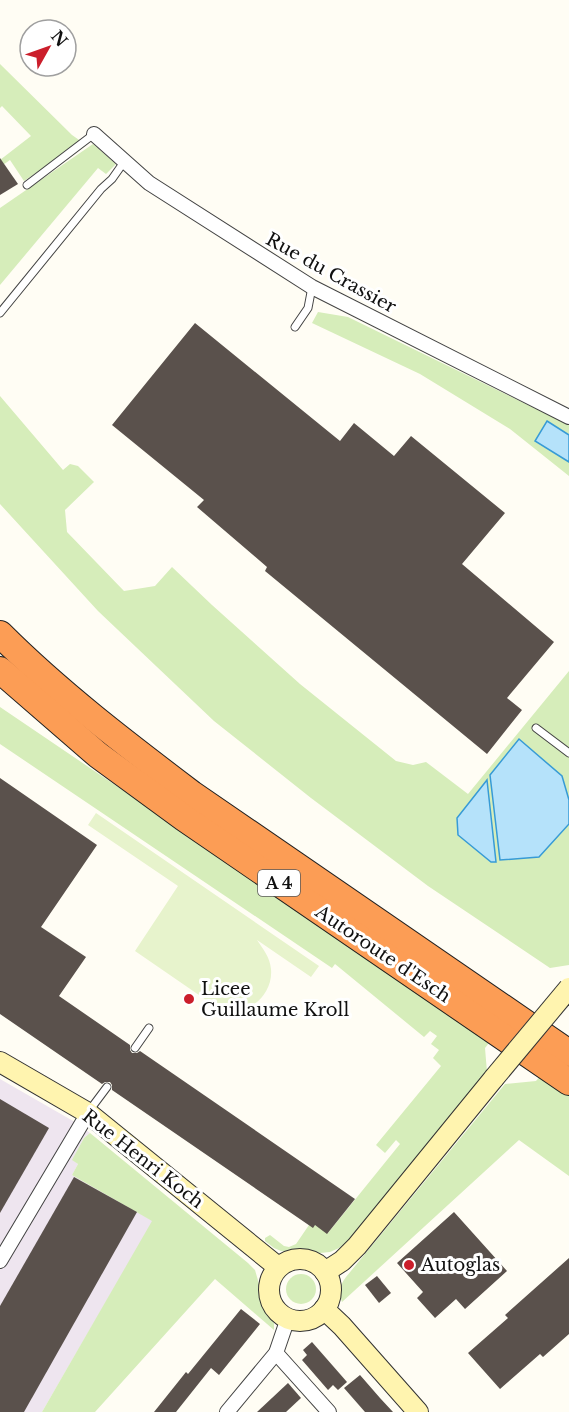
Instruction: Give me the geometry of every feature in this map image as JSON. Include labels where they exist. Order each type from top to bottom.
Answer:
[{"type":"highway","name":"Autoroute d'Esch","points":[[2,635],[41,673],[87,712],[192,794],[569,1053]]},
{"type":"highway","name":"Autoroute d'Esch","points":[[0,670],[98,755],[167,806],[569,1082]]},
{"type":"main road","points":[[325,1272],[342,1261],[357,1246],[569,988]]},
{"type":"main road","name":"Rue Henri Koch","points":[[0,1062],[88,1113],[278,1267]]},
{"type":"main road","points":[[308,1260],[318,1264],[325,1272],[330,1281],[331,1291],[324,1309],[317,1316],[298,1321],[279,1313],[269,1295],[269,1285],[278,1267],[287,1261],[308,1260]]},
{"type":"main road","points":[[324,1309],[342,1326],[418,1412]]},
{"type":"street","name":"Rue du Crassier","points":[[94,134],[149,183],[312,287],[569,417]]},
{"type":"street","points":[[0,1262],[88,1113]]},
{"type":"street","points":[[227,1412],[276,1353],[288,1318]]},
{"type":"street","points":[[276,1353],[328,1412]]},
{"type":"lane","points":[[27,185],[94,134]]},
{"type":"lane","points":[[0,313],[124,162]]},
{"type":"lane","points":[[295,327],[308,308],[312,287]]},
{"type":"lane","points":[[536,728],[569,753]]},
{"type":"lane","points":[[135,1048],[149,1028]]},
{"type":"lane","points":[[88,1113],[107,1087]]},
{"type":"shaded area","points":[[0,1079],[90,1133],[84,1138],[73,1160],[78,1164],[72,1175],[153,1221],[42,1412],[0,1412]]},
{"type":"green space","points":[[0,64],[72,135],[82,142],[24,181],[10,160],[0,167],[0,160],[31,136],[2,106],[0,108]]},
{"type":"green space","points":[[93,144],[116,164],[106,174],[98,168],[0,285],[0,208]]},
{"type":"green space","points":[[318,312],[348,317],[569,425],[569,476],[510,429],[420,374],[312,323]]},
{"type":"green space","points":[[0,396],[63,470],[70,464],[78,466],[94,482],[65,510],[67,532],[124,591],[155,586],[172,567],[300,684],[396,761],[413,765],[426,762],[468,794],[569,671],[569,965],[550,968],[428,886],[214,721],[98,611],[0,504]]},
{"type":"green space","points":[[0,707],[487,1037],[484,1040],[489,1043],[485,1048],[487,1072],[377,1207],[339,1248],[320,1253],[299,1250],[288,1252],[274,1248],[265,1241],[265,1238],[270,1235],[284,1246],[289,1247],[296,1244],[309,1225],[315,1225],[328,1233],[400,1144],[396,1140],[385,1153],[376,1145],[441,1066],[433,1058],[439,1050],[431,1044],[437,1036],[430,1031],[424,1037],[335,964],[332,968],[0,744]]},
{"type":"green space","points":[[96,813],[319,966],[311,977],[257,940],[266,953],[271,969],[269,984],[262,997],[250,1007],[243,1009],[229,1010],[212,1004],[135,951],[178,886],[88,825]]},
{"type":"green space","points":[[541,1075],[569,1094],[569,1176],[519,1140],[342,1302],[340,1289],[346,1277],[505,1084],[536,1081]]},
{"type":"green space","points":[[90,1133],[255,1270],[266,1308],[272,1316],[274,1330],[215,1279],[95,1412],[42,1412],[152,1221],[72,1175],[78,1164],[72,1160],[84,1138]]},
{"type":"green space","points":[[301,1274],[312,1278],[316,1289],[312,1300],[301,1304],[290,1300],[286,1289],[290,1278]]},
{"type":"water","points":[[547,421],[569,435],[569,462],[535,441]]},
{"type":"water","points":[[519,739],[562,776],[569,800],[569,824],[539,857],[500,860],[490,775]]},
{"type":"water","points":[[487,780],[496,862],[491,862],[458,835],[457,818]]},
{"type":"building","points":[[0,158],[18,184],[0,195]]},
{"type":"building","points":[[195,323],[340,441],[354,423],[394,456],[411,436],[505,513],[462,564],[554,642],[507,698],[522,710],[487,754],[265,571],[267,567],[197,507],[204,500],[112,425]]},
{"type":"building","points":[[0,778],[97,845],[41,927],[86,957],[59,996],[130,1045],[132,1053],[140,1051],[355,1199],[327,1234],[315,1225],[313,1228],[112,1090],[110,1082],[102,1084],[0,1014]]},
{"type":"building","points":[[0,1099],[49,1128],[0,1213]]},
{"type":"building","points":[[74,1177],[137,1212],[24,1412],[0,1412],[0,1306]]},
{"type":"building","points":[[454,1212],[507,1271],[465,1309],[456,1299],[435,1318],[417,1298],[423,1292],[397,1263]]},
{"type":"building","points":[[569,1258],[569,1334],[543,1357],[540,1354],[500,1389],[468,1353],[508,1318],[505,1315]]},
{"type":"building","points":[[377,1276],[391,1293],[379,1303],[365,1285]]},
{"type":"building","points":[[241,1309],[260,1324],[219,1375],[211,1368],[176,1412],[154,1412],[186,1372],[188,1374]]},
{"type":"building","points":[[312,1342],[347,1382],[338,1390],[333,1385],[328,1390],[302,1360],[307,1355],[303,1350]]},
{"type":"building","points":[[360,1375],[393,1412],[365,1412],[344,1388]]},
{"type":"building","points":[[288,1383],[301,1398],[286,1412],[257,1412]]},
{"type":"place","name":"Licee Guillaume Kroll","points":[[189,999]]},
{"type":"place","name":"Autoglas","points":[[409,1265]]}]
